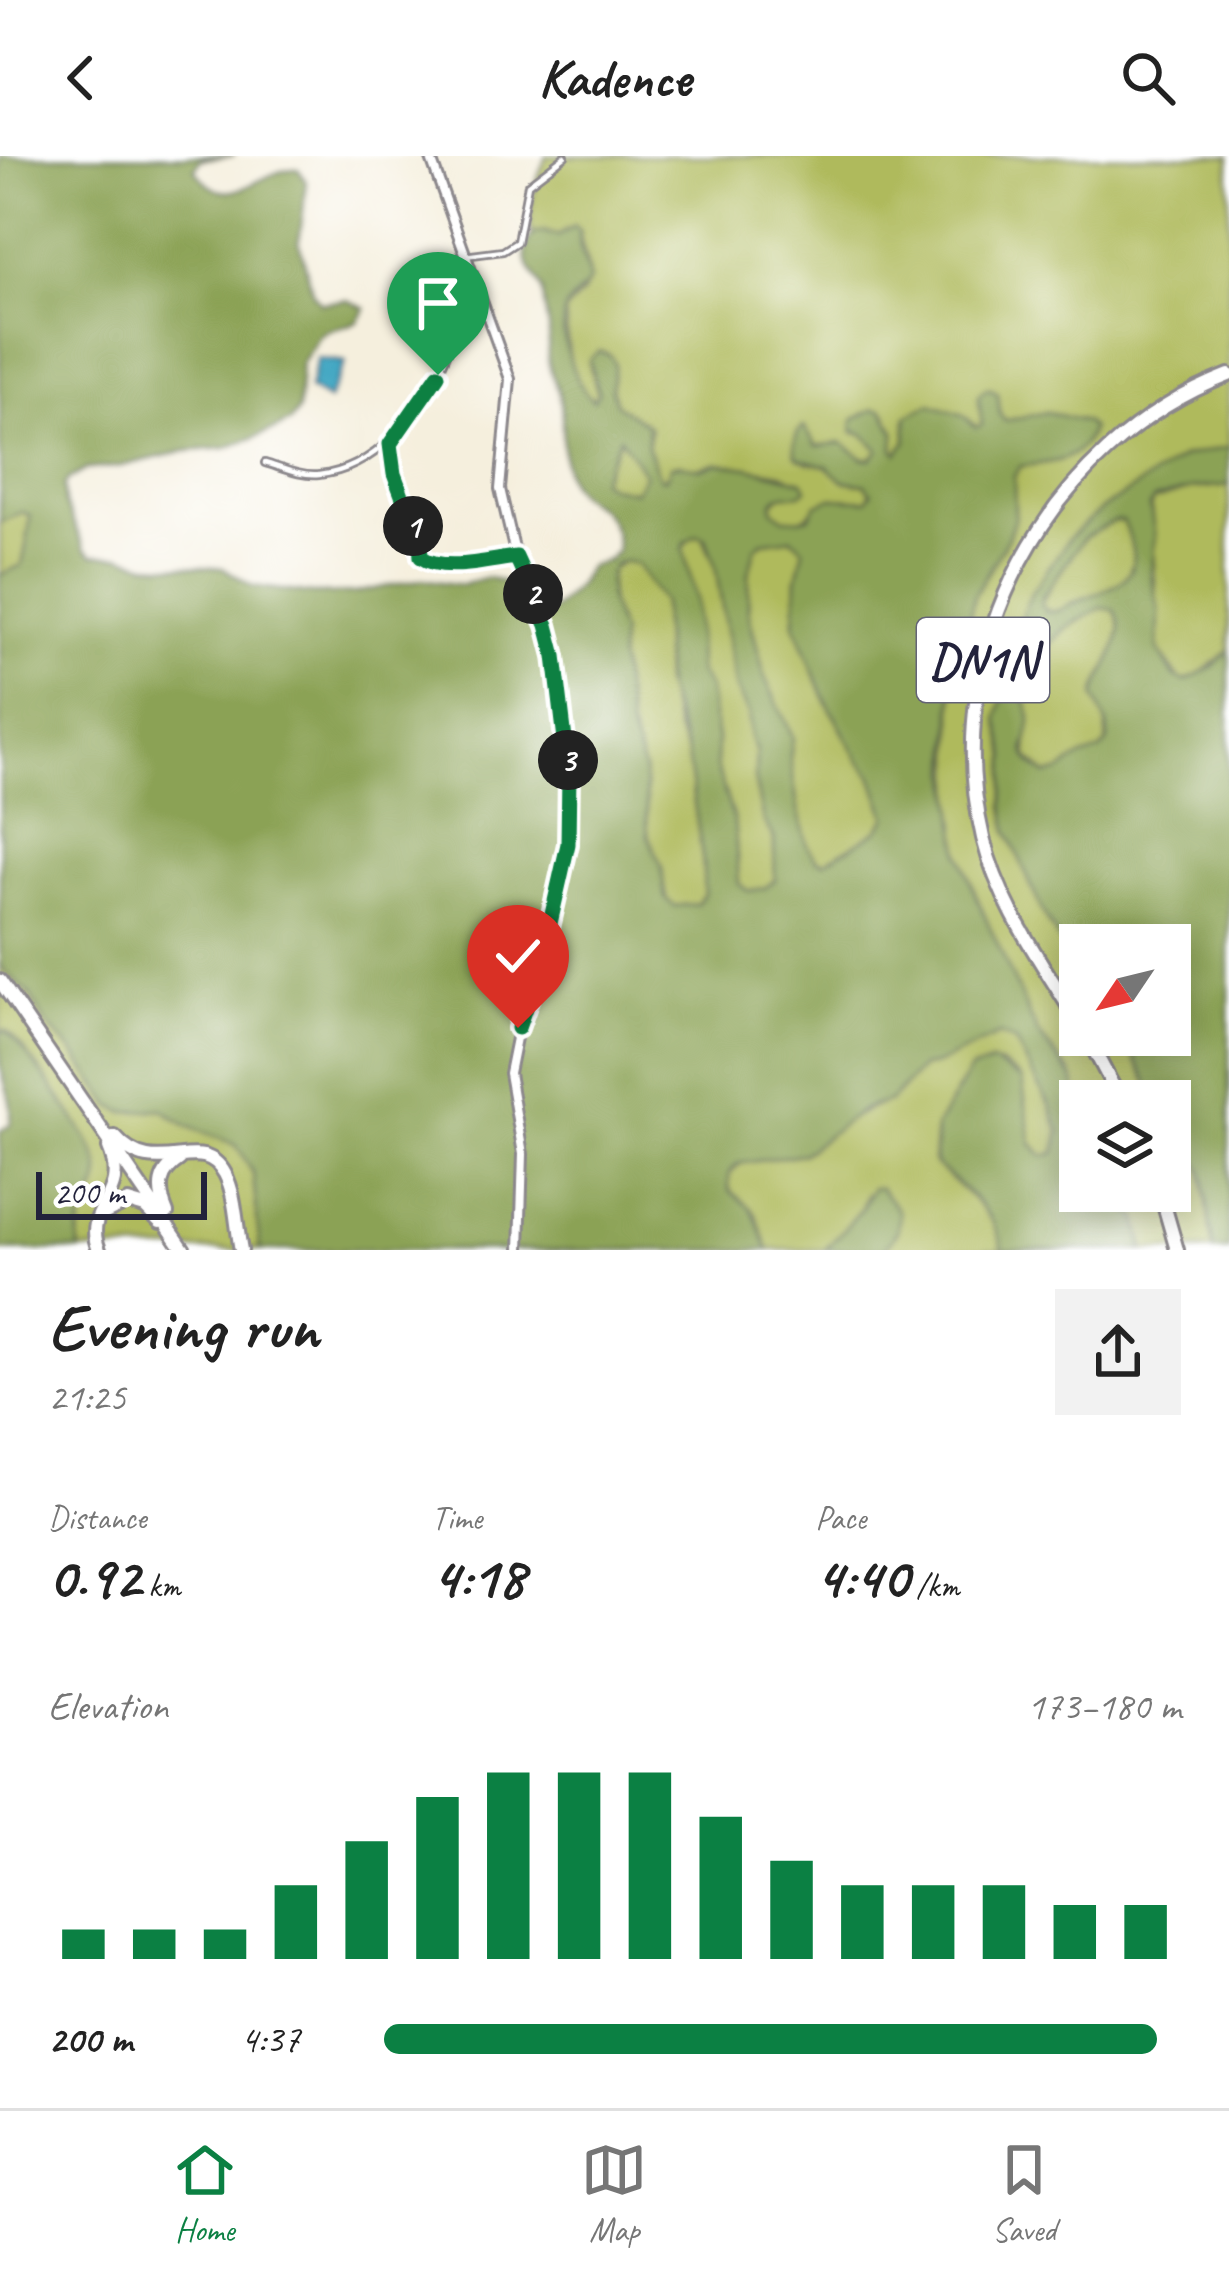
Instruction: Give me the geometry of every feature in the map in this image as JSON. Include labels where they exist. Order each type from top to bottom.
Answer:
[{"type":"highway","name":"DN1N","points":[[1059,992],[1015,922],[984,839],[974,736],[988,635],[1028,547],[1073,485],[1136,429],[1181,398],[1229,375]]},
{"type":"highway","points":[[0,981],[184,1250]]},
{"type":"highway","points":[[68,1081],[123,1146],[139,1158],[207,1156],[227,1178],[241,1250]]},
{"type":"highway","points":[[68,1081],[116,1164],[114,1189],[95,1220],[99,1250]]},
{"type":"highway","points":[[184,1250],[165,1208],[160,1181],[166,1169],[192,1154]]},
{"type":"highway","points":[[95,1220],[119,1204],[137,1203],[159,1219],[184,1250]]},
{"type":"highway","points":[[1166,1212],[1177,1250]]},
{"type":"main road","points":[[430,156],[510,379],[500,489],[516,557],[547,625],[555,656],[569,773],[568,844],[541,963],[508,1072],[523,1154],[520,1250]]},
{"type":"street","points":[[463,256],[511,248],[522,228],[528,184],[565,156]]},
{"type":"street","points":[[265,463],[318,476],[390,444],[438,375],[464,317],[482,295]]},
{"type":"street","points":[[390,444],[394,474],[424,561],[445,564],[516,557]]},
{"type":"green space","points":[[0,156],[234,156],[201,159],[195,169],[221,191],[298,169],[307,182],[299,242],[313,293],[321,303],[347,300],[366,309],[358,322],[319,336],[301,364],[298,411],[290,422],[226,448],[87,469],[69,479],[64,486],[65,503],[92,555],[223,568],[253,586],[313,594],[354,593],[423,579],[462,585],[487,577],[504,582],[528,617],[544,619],[577,586],[588,567],[608,560],[617,550],[610,520],[567,477],[561,403],[547,356],[543,294],[526,257],[534,234],[559,236],[574,226],[590,280],[565,310],[569,358],[593,400],[598,393],[589,360],[599,351],[611,356],[615,364],[611,389],[617,405],[648,425],[647,446],[660,478],[666,478],[671,466],[701,469],[717,463],[803,481],[807,489],[800,494],[778,496],[773,502],[773,510],[784,518],[801,519],[832,498],[867,500],[872,493],[865,484],[843,481],[827,466],[798,458],[795,441],[804,427],[817,446],[842,443],[871,459],[879,450],[864,434],[852,430],[854,419],[874,409],[883,410],[895,432],[898,453],[907,441],[907,416],[930,404],[963,415],[976,428],[982,425],[978,396],[987,388],[998,394],[1005,421],[1047,412],[1085,422],[1091,429],[1079,449],[1053,462],[1021,466],[1014,476],[1015,517],[974,596],[953,686],[950,771],[960,853],[1038,1034],[1073,1077],[1059,1080],[1059,1129],[1015,1042],[999,1035],[922,1067],[890,1101],[865,1108],[802,1154],[738,1164],[729,1173],[729,1190],[752,1209],[769,1250],[260,1250],[253,1173],[236,1145],[187,1126],[162,1109],[124,1112],[112,1106],[45,1023],[30,995],[0,966],[0,575],[22,565],[30,516],[22,512],[0,523]],"holes":[[[620,437],[645,474],[635,491],[600,480]],[[698,535],[706,538],[715,565],[736,688],[749,715],[756,752],[755,782],[763,820],[774,838],[775,880],[765,888],[748,891],[739,884],[734,821],[716,766],[717,739],[708,687],[698,672],[696,600],[683,548]],[[792,538],[804,549],[795,624],[824,697],[872,775],[887,817],[877,831],[824,862],[816,859],[807,844],[790,758],[793,737],[765,678],[748,611],[755,548],[762,542]],[[623,561],[636,564],[662,601],[665,687],[687,754],[703,863],[704,894],[697,904],[675,906],[665,898],[662,867],[648,835],[644,771],[629,727],[619,658],[621,633],[609,600],[609,575]]]},
{"type":"green space","points":[[546,156],[1229,156],[1229,447],[1183,457],[1102,509],[1070,537],[1024,610],[998,719],[1007,757],[1004,805],[1008,831],[1059,940],[1059,1056],[1134,1056],[1147,1080],[1073,1080],[1038,1034],[994,941],[960,853],[953,797],[953,686],[974,596],[1015,517],[1014,476],[1021,466],[1077,451],[1090,434],[1085,422],[1047,412],[1005,421],[998,394],[992,389],[979,405],[984,421],[978,428],[963,415],[930,404],[906,420],[907,442],[897,453],[895,432],[886,413],[855,433],[864,434],[879,450],[871,459],[842,443],[817,446],[810,436],[798,432],[795,454],[806,462],[827,466],[843,481],[872,489],[867,500],[832,498],[801,519],[784,518],[773,510],[773,502],[783,495],[790,477],[782,473],[717,463],[660,478],[647,446],[650,429],[614,400],[611,356],[604,352],[589,364],[598,393],[593,400],[573,371],[565,312],[585,290],[588,269],[579,230],[566,230],[559,236],[543,231],[532,237],[536,185]]},
{"type":"green space","points":[[620,437],[645,474],[635,491],[600,480]]},
{"type":"green space","points":[[1229,447],[1229,485],[1195,488],[1154,499],[1150,506],[1158,649],[1174,676],[1185,681],[1212,667],[1229,650],[1229,1250],[1213,1250],[1203,1171],[1191,1150],[1191,1080],[1147,1080],[1134,1056],[1191,1056],[1191,924],[1059,924],[1059,940],[1008,831],[1004,805],[1007,757],[998,719],[1022,614],[1070,537],[1102,509],[1183,457]],"holes":[[[1123,521],[1133,561],[1126,577],[1061,610],[1046,611],[1043,596],[1084,538]],[[1101,608],[1114,610],[1119,620],[1118,642],[1095,696],[1107,724],[1108,741],[1097,752],[1047,775],[1026,754],[1031,719],[1025,699],[1037,681],[1043,651],[1066,628]]]},
{"type":"green space","points":[[1229,485],[1229,650],[1194,679],[1181,681],[1158,650],[1151,501],[1191,489]]},
{"type":"green space","points":[[22,512],[31,520],[22,565],[0,575],[0,523]]},
{"type":"green space","points":[[1123,521],[1132,549],[1126,577],[1065,608],[1046,611],[1043,599],[1076,549],[1093,531]]},
{"type":"green space","points":[[702,535],[715,565],[736,688],[749,715],[763,820],[774,838],[775,880],[765,888],[748,891],[739,884],[734,821],[716,766],[717,739],[708,687],[698,672],[696,600],[683,548],[690,538]]},
{"type":"green space","points":[[792,538],[804,549],[795,624],[824,697],[872,775],[887,817],[877,831],[824,862],[816,859],[807,844],[790,758],[793,737],[765,678],[748,611],[755,548],[762,542]]},
{"type":"green space","points":[[623,561],[636,564],[662,601],[664,682],[687,754],[703,863],[704,894],[697,904],[675,906],[668,901],[648,835],[644,771],[629,727],[619,658],[621,634],[609,601],[610,571]]},
{"type":"green space","points":[[1101,608],[1114,609],[1120,630],[1095,696],[1107,724],[1106,745],[1047,775],[1028,757],[1025,699],[1035,685],[1043,651],[1066,628]]},
{"type":"green space","points":[[0,966],[30,995],[45,1023],[112,1106],[124,1112],[162,1109],[187,1126],[236,1145],[253,1173],[260,1250],[79,1250],[81,1222],[96,1188],[96,1158],[57,1094],[24,1051],[0,1031]]},
{"type":"green space","points":[[5,1030],[60,1097],[96,1157],[99,1181],[81,1222],[79,1250],[0,1250],[0,1131],[10,1125],[11,1117],[0,1064],[0,1031]]},
{"type":"green space","points":[[999,1035],[1015,1042],[1051,1107],[1059,1136],[1055,1153],[1043,1156],[1032,1143],[1019,1077],[990,1063],[970,1070],[936,1127],[933,1161],[984,1211],[1003,1250],[883,1250],[898,1229],[866,1194],[860,1211],[825,1250],[769,1250],[755,1213],[731,1194],[727,1177],[742,1162],[802,1154],[840,1123],[893,1098],[922,1067]]},
{"type":"green space","points":[[993,1063],[1022,1080],[1032,1143],[1043,1156],[1055,1153],[1059,1136],[1059,1212],[1130,1212],[1137,1217],[1145,1250],[1003,1250],[986,1212],[935,1165],[936,1127],[970,1070]]},
{"type":"green space","points":[[1191,1150],[1203,1171],[1213,1250],[1145,1250],[1137,1217],[1130,1212],[1191,1212]]},
{"type":"green space","points":[[872,1188],[880,1188],[899,1211],[898,1227],[890,1241],[883,1250],[825,1250],[860,1211]]},
{"type":"water","points":[[317,358],[345,362],[328,400],[309,389]]},
{"type":"route","points":[[438,375],[390,444],[394,474],[421,557],[431,564],[516,557],[547,625],[555,656],[569,773],[568,844],[541,963],[518,1028]]}]
